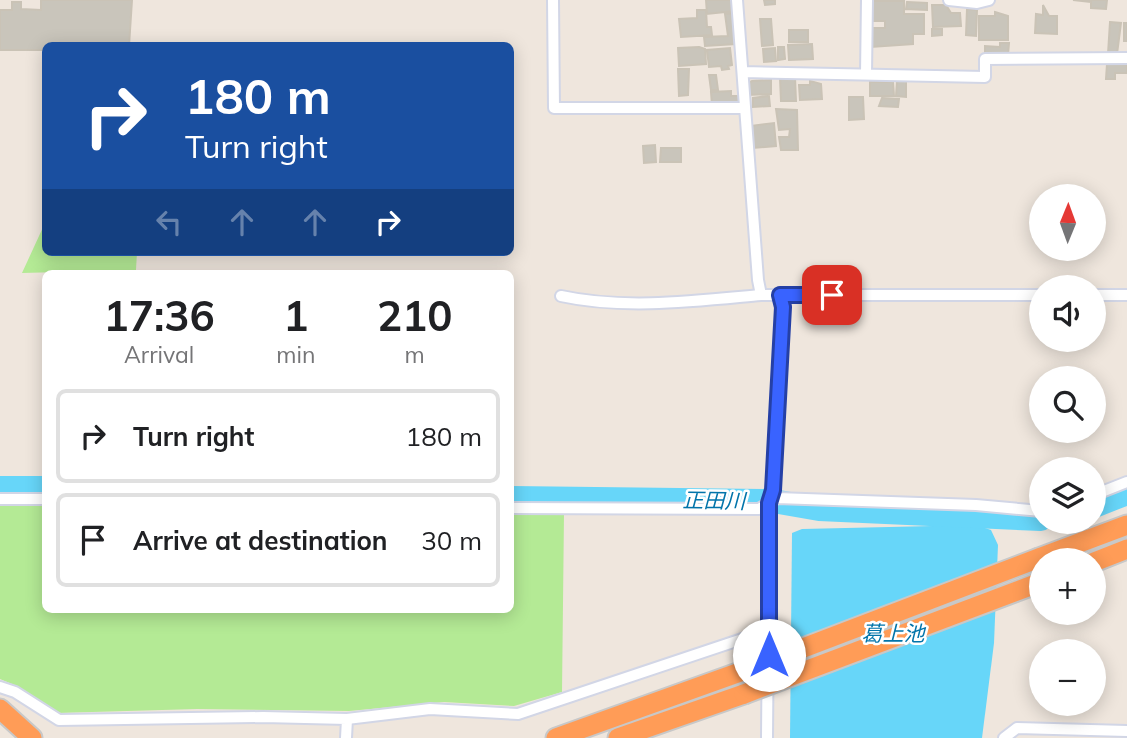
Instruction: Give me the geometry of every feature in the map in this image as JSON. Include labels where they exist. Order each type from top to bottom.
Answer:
[{"type":"highway","points":[[556,738],[743,671],[1127,525]]},
{"type":"highway","points":[[1106,557],[1127,549]]},
{"type":"highway","points":[[618,738],[744,694],[1029,587]]},
{"type":"highway","points":[[0,709],[33,738]]},
{"type":"street","points":[[553,0],[554,108],[744,108]]},
{"type":"street","points":[[737,0],[761,295]]},
{"type":"street","points":[[866,75],[867,0]]},
{"type":"street","points":[[949,0],[976,3],[989,0]]},
{"type":"street","points":[[743,72],[985,76],[985,59],[1127,58]]},
{"type":"street","points":[[561,296],[592,302],[700,300],[761,295],[1029,295]]},
{"type":"street","points":[[767,738],[769,503],[773,490],[781,346],[783,307],[780,295]]},
{"type":"street","points":[[1106,295],[1127,295]]},
{"type":"street","points":[[1106,490],[1127,482]]},
{"type":"street","points":[[514,508],[759,509],[777,498],[976,505],[1029,510]]},
{"type":"street","points":[[0,499],[42,499]]},
{"type":"street","points":[[0,687],[15,692],[59,720],[263,717],[348,719],[430,709],[518,714],[769,630]]},
{"type":"street","points":[[346,738],[348,719]]},
{"type":"street","points":[[1004,738],[1017,729],[1127,731]]},
{"type":"green space","points":[[42,230],[42,256],[137,256],[136,270],[42,270],[42,272],[22,273]]},
{"type":"green space","points":[[0,500],[42,500],[42,613],[514,613],[514,513],[564,514],[562,692],[514,706],[444,702],[349,711],[197,709],[57,713],[19,687],[0,679]]},
{"type":"water","name":"葛上池","points":[[976,525],[991,530],[998,545],[994,643],[982,738],[790,738],[792,533],[802,529]]},
{"type":"building","points":[[41,0],[132,0],[129,42],[42,42],[42,50],[0,50],[0,10],[12,10],[12,2],[21,2],[21,9],[41,10]]},
{"type":"building","points":[[706,0],[733,0],[734,11],[707,14]]},
{"type":"building","points":[[764,0],[775,0],[775,4],[765,5]]},
{"type":"building","points":[[1073,0],[1107,0],[1106,9],[1091,8],[1091,2]]},
{"type":"building","points":[[869,1],[904,1],[904,14],[924,14],[924,34],[913,34],[913,44],[871,47],[871,28],[885,28],[885,21],[870,21]]},
{"type":"building","points":[[907,2],[927,3],[927,10],[906,9]]},
{"type":"building","points":[[932,5],[946,5],[951,13],[960,13],[961,26],[933,27]]},
{"type":"building","points":[[1043,5],[1049,16],[1057,16],[1057,34],[1035,33],[1036,14],[1043,15]]},
{"type":"building","points":[[967,9],[977,10],[976,36],[966,35]]},
{"type":"building","points":[[697,10],[706,10],[707,27],[711,27],[712,35],[681,37],[679,19],[697,18]]},
{"type":"building","points":[[995,12],[1008,16],[1008,40],[979,40],[979,16],[995,16]]},
{"type":"building","points":[[734,13],[736,44],[705,46],[704,37],[728,36],[725,14]]},
{"type":"building","points":[[760,19],[771,19],[773,45],[762,46]]},
{"type":"building","points":[[1110,22],[1121,23],[1117,54],[1108,54]]},
{"type":"building","points":[[1124,23],[1127,23],[1127,41],[1124,41]]},
{"type":"building","points":[[932,29],[942,29],[942,35],[932,36]]},
{"type":"building","points":[[789,30],[808,30],[808,42],[789,42]]},
{"type":"building","points":[[1000,43],[1009,43],[1008,55],[985,54],[985,46],[1000,47]]},
{"type":"building","points":[[812,44],[813,59],[789,60],[788,45]]},
{"type":"building","points":[[778,47],[784,47],[785,59],[778,60]]},
{"type":"building","points":[[678,48],[705,49],[706,64],[679,66]]},
{"type":"building","points":[[730,48],[732,65],[728,66],[729,69],[722,70],[721,66],[709,67],[707,50]]},
{"type":"building","points":[[775,48],[776,61],[764,62],[763,49]]},
{"type":"building","points":[[1107,64],[1127,64],[1127,73],[1115,73],[1115,79],[1106,79]]},
{"type":"building","points":[[678,69],[689,69],[688,95],[679,96]]},
{"type":"building","points":[[709,75],[716,75],[718,90],[711,90]]},
{"type":"building","points":[[795,77],[796,101],[781,101],[780,78]]},
{"type":"building","points":[[771,80],[771,94],[748,95],[748,83]]},
{"type":"building","points":[[810,81],[821,84],[822,99],[800,100],[799,85],[810,85]]},
{"type":"building","points":[[897,81],[906,81],[906,97],[896,96]]},
{"type":"building","points":[[870,82],[893,82],[894,96],[870,96]]},
{"type":"building","points":[[731,91],[731,96],[738,96],[739,104],[712,105],[711,92]]},
{"type":"building","points":[[769,96],[770,106],[753,107],[753,98]]},
{"type":"building","points":[[849,97],[863,97],[864,119],[849,120]]},
{"type":"building","points":[[882,98],[899,99],[898,107],[879,106]]},
{"type":"building","points":[[776,109],[797,110],[798,150],[781,150],[779,137],[789,137],[790,129],[779,130]]},
{"type":"building","points":[[774,123],[776,146],[753,148],[750,126]]},
{"type":"building","points":[[655,145],[656,162],[644,163],[643,146]]},
{"type":"building","points":[[661,148],[681,148],[681,162],[660,162]]},
{"type":"waterway","name":"正田川","points":[[0,488],[42,488]]},
{"type":"waterway","name":"正田川","points":[[1106,501],[1127,493]]},
{"type":"waterway","name":"正田川","points":[[514,498],[773,501],[819,509],[1029,518]]},
{"type":"route","points":[[769,655],[769,503],[773,490],[782,334],[783,307],[780,295],[832,295]]}]
